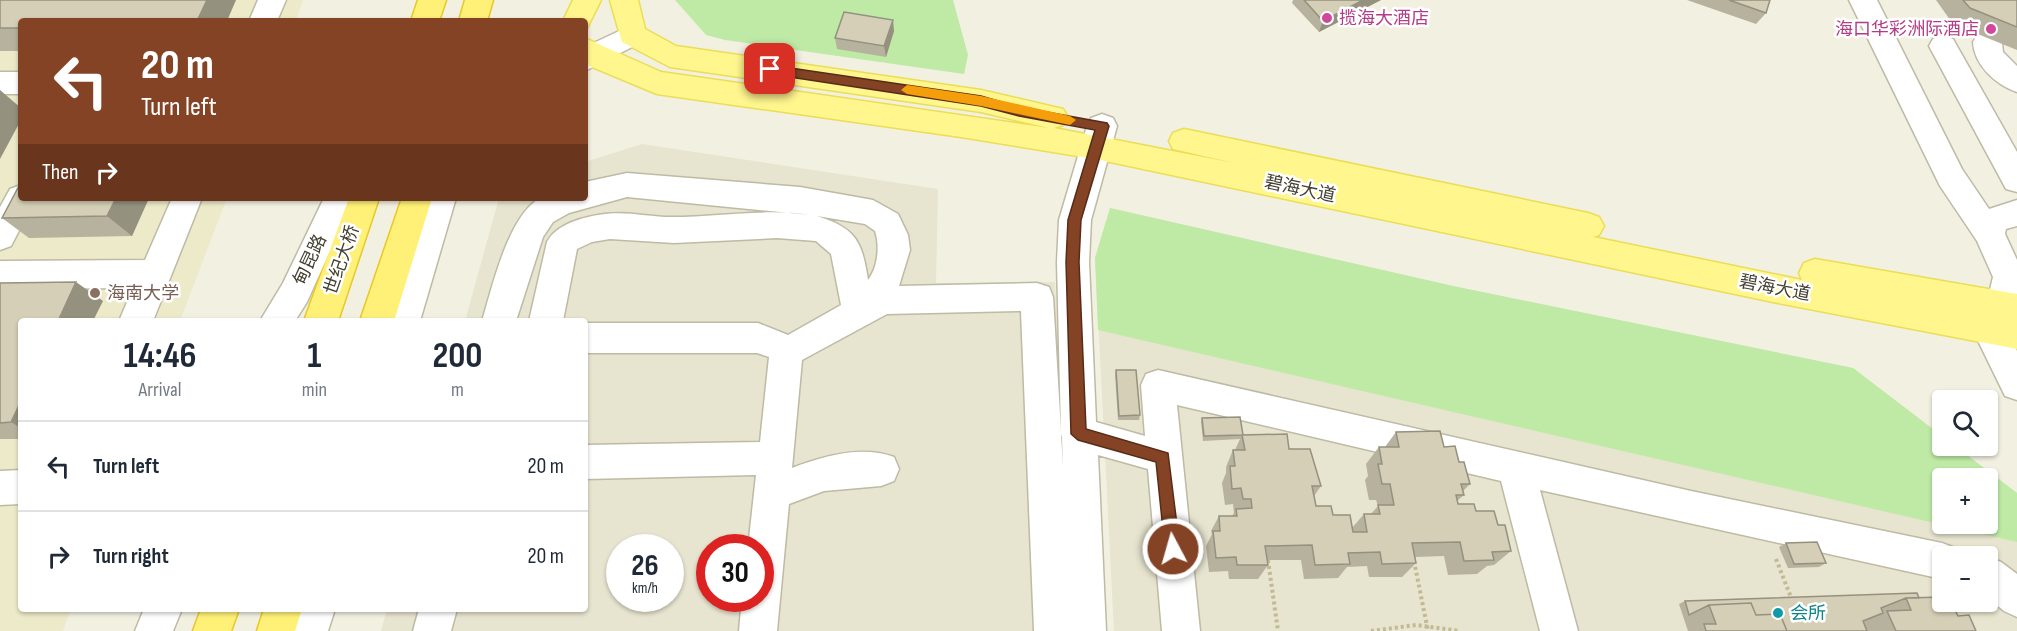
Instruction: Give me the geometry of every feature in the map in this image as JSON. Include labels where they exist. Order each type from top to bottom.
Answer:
[{"type":"highway","points":[[426,18],[432,0]]},
{"type":"highway","points":[[474,18],[479,0]]},
{"type":"highway","name":"世纪大桥","points":[[322,318],[363,201]]},
{"type":"highway","points":[[378,318],[416,201]]},
{"type":"highway","points":[[212,631],[219,612]]},
{"type":"highway","points":[[276,631],[282,612]]},
{"type":"main road","points":[[578,18],[587,0]]},
{"type":"main road","points":[[624,0],[632,35]]},
{"type":"main road","name":"碧海大道","points":[[632,35],[670,56],[981,101],[1099,136],[1773,288],[2005,322]]},
{"type":"main road","name":"碧海大道","points":[[588,50],[657,83],[961,125],[1099,136]]},
{"type":"street","points":[[264,18],[272,0]]},
{"type":"street","points":[[1863,0],[1951,177],[1989,234],[2009,277],[2005,322],[2017,385]]},
{"type":"street","points":[[2017,31],[1997,32],[1990,38],[1987,45],[1988,54],[1994,64],[2017,81]]},
{"type":"street","points":[[588,50],[632,35]]},
{"type":"street","points":[[1943,46],[2017,180]]},
{"type":"street","points":[[0,84],[18,83]]},
{"type":"street","points":[[1087,631],[1073,262],[1075,220],[1099,136]]},
{"type":"street","points":[[588,194],[614,186],[639,185],[800,200],[873,213],[887,223],[892,235],[894,250],[890,270],[883,286],[860,311]]},
{"type":"street","points":[[0,237],[19,201]]},
{"type":"street","points":[[137,318],[186,201]]},
{"type":"street","name":"甸昆路","points":[[279,318],[295,292],[338,201]]},
{"type":"street","points":[[405,318],[440,201]]},
{"type":"street","points":[[500,318],[515,268],[536,221],[550,208],[568,201]]},
{"type":"street","points":[[1989,234],[1992,221],[2017,213]]},
{"type":"street","points":[[547,318],[563,242],[583,231],[618,225],[674,230],[779,226],[830,233],[848,252],[851,288],[860,311]]},
{"type":"street","points":[[0,275],[155,274]]},
{"type":"street","points":[[758,631],[784,362],[790,350],[884,300],[1037,297],[1053,631]]},
{"type":"street","points":[[588,338],[758,338],[790,350]]},
{"type":"street","points":[[1180,631],[1158,385],[1702,511],[1932,559]]},
{"type":"street","points":[[1078,434],[1163,458]]},
{"type":"street","points":[[588,462],[775,458]]},
{"type":"street","points":[[1516,468],[1559,631]]},
{"type":"street","points":[[771,494],[838,469],[881,469]]},
{"type":"street","points":[[0,488],[18,487]]},
{"type":"street","points":[[1998,583],[2017,598]]},
{"type":"street","points":[[154,631],[162,612]]},
{"type":"street","points":[[309,631],[315,612]]},
{"type":"street","points":[[432,631],[437,612]]},
{"type":"path","points":[[1413,557],[1428,628]]},
{"type":"path","points":[[1268,560],[1278,631]]},
{"type":"path","points":[[1371,631],[1397,625],[1460,631]]},
{"type":"shaded area","name":"海南大学","points":[[0,0],[303,0],[297,18],[18,18],[18,201],[226,201],[181,318],[18,318],[18,612],[70,612],[63,631],[0,631]]},
{"type":"shaded area","points":[[642,144],[938,189],[936,283],[1055,282],[1073,631],[381,631],[386,612],[588,612],[588,318],[466,318],[498,201],[588,201],[588,161]]},
{"type":"shaded area","points":[[1110,208],[1453,286],[1853,368],[1932,428],[1932,456],[1968,456],[1984,468],[1932,468],[1932,534],[1998,534],[1998,479],[2017,493],[2017,631],[1114,631],[1095,258]]},
{"type":"green space","points":[[675,0],[953,0],[968,55],[964,74],[725,40],[706,35]]},
{"type":"green space","points":[[1110,208],[1453,286],[1853,368],[1932,428],[1932,456],[1968,456],[1984,468],[1932,468],[1932,522],[1098,330],[1095,258]]},
{"type":"green space","points":[[1998,479],[2017,493],[2017,542],[1982,534],[1998,534]]},
{"type":"building","points":[[0,0],[207,0],[198,18],[18,18],[18,28],[0,28]]},
{"type":"building","points":[[1304,0],[1363,0],[1323,21]]},
{"type":"building","points":[[1729,0],[1770,0],[1766,13]]},
{"type":"building","points":[[1963,0],[2017,0],[2017,27],[1970,8]]},
{"type":"building","points":[[844,12],[893,20],[884,46],[835,38]]},
{"type":"building","points":[[18,188],[18,201],[114,201],[107,216],[2,218]]},
{"type":"building","points":[[76,282],[59,318],[18,318],[18,407],[11,422],[0,423],[0,283]]},
{"type":"building","points":[[1116,370],[1136,370],[1140,415],[1119,416]]},
{"type":"building","points":[[1240,417],[1243,435],[1204,436],[1202,418]]},
{"type":"building","points":[[1440,431],[1444,447],[1455,446],[1459,462],[1464,462],[1470,484],[1461,484],[1464,495],[1456,495],[1458,504],[1474,504],[1476,511],[1494,511],[1498,525],[1505,525],[1511,551],[1492,552],[1494,560],[1464,561],[1460,542],[1412,543],[1416,563],[1382,564],[1380,552],[1348,553],[1350,564],[1315,565],[1312,545],[1265,546],[1268,565],[1237,565],[1236,557],[1216,558],[1213,531],[1220,531],[1219,516],[1237,516],[1236,509],[1252,508],[1251,499],[1243,499],[1241,488],[1232,489],[1230,466],[1235,466],[1233,450],[1245,450],[1242,435],[1287,434],[1289,449],[1310,449],[1321,486],[1312,486],[1316,506],[1331,506],[1333,515],[1350,515],[1353,532],[1367,532],[1364,514],[1380,514],[1378,505],[1394,505],[1390,484],[1382,484],[1378,464],[1382,464],[1379,447],[1399,447],[1396,432]]},
{"type":"building","points":[[1817,542],[1826,563],[1794,564],[1786,543]]},
{"type":"building","name":"会所","points":[[1917,593],[1919,598],[1906,598],[1881,608],[1883,613],[1863,621],[1867,631],[1787,631],[1780,614],[1756,615],[1751,603],[1709,605],[1689,615],[1685,601]]},
{"type":"building","points":[[1932,597],[1932,612],[1956,612],[1958,616],[1969,615],[1976,631],[1896,631],[1887,611],[1911,610],[1906,598]]},
{"type":"building","points":[[1751,603],[1756,615],[1780,614],[1787,631],[1706,631],[1704,624],[1716,624],[1709,605]]},
{"type":"slow traffic","points":[[907,90],[981,101],[1019,111],[1070,120]]},
{"type":"place","name":"揽海大酒店","points":[[1327,18]]},
{"type":"place","name":"海口华彩洲际酒店","points":[[1991,29]]},
{"type":"place","name":"海南大学","points":[[95,293]]},
{"type":"place","name":"会所","points":[[1778,613]]},
{"type":"route","points":[[770,69],[981,101],[1019,111],[1102,126],[1075,220],[1073,262],[1078,434],[1163,458],[1173,549]]}]
